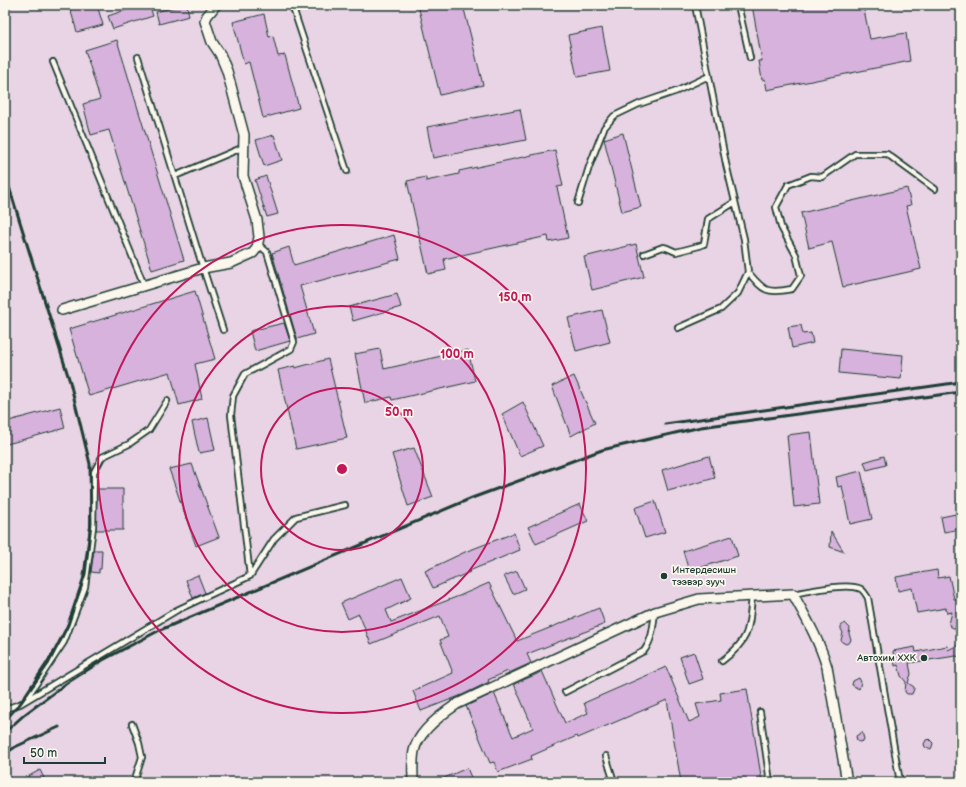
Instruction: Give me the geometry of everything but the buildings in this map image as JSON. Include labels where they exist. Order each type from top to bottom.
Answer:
[{"type":"street","points":[[62,310],[203,268],[246,257],[253,253],[258,244],[259,237],[257,220],[243,176],[244,135],[227,71],[220,54],[212,42],[205,22],[206,16],[216,5]]},
{"type":"street","points":[[413,782],[412,767],[414,750],[422,735],[441,715],[457,704],[655,612],[699,600],[793,594],[815,633],[827,667],[847,782]]},
{"type":"lane","points":[[292,5],[347,170]]},
{"type":"lane","points":[[678,328],[721,309],[738,293],[748,272],[744,239],[726,164],[695,5]]},
{"type":"lane","points":[[738,5],[750,58]]},
{"type":"lane","points":[[138,57],[223,330]]},
{"type":"lane","points":[[53,62],[144,285]]},
{"type":"lane","points":[[578,203],[589,167],[604,128],[614,116],[639,104],[677,91],[709,76]]},
{"type":"lane","points":[[175,176],[244,148]]},
{"type":"lane","points":[[748,272],[762,289],[778,292],[792,289],[801,276],[796,255],[781,227],[776,207],[788,185],[811,176],[822,177],[855,154],[887,154],[935,189]]},
{"type":"lane","points":[[644,254],[663,247],[676,252],[704,244],[708,219],[735,202]]},
{"type":"lane","points":[[250,576],[231,415],[233,396],[245,374],[291,349],[294,342],[267,252],[258,244]]},
{"type":"lane","points":[[25,701],[64,642],[85,587],[93,527],[94,472],[102,457],[129,444],[149,430],[167,401]]},
{"type":"lane","points":[[5,709],[20,704],[176,610],[250,576],[274,539],[296,517],[346,505]]},
{"type":"lane","points":[[5,578],[5,585]]},
{"type":"lane","points":[[793,594],[853,586],[862,589],[868,598],[900,782]]},
{"type":"lane","points":[[722,661],[734,652],[745,639],[750,622],[752,596]]},
{"type":"lane","points":[[565,692],[644,651],[650,644],[655,612]]},
{"type":"lane","points":[[760,712],[770,782]]},
{"type":"lane","points":[[132,724],[142,757],[134,782]]},
{"type":"lane","points":[[606,756],[614,782]]},
{"type":"shaded area","points":[[5,5],[961,5],[961,782],[5,782]]},
{"type":"railway","points":[[5,174],[70,382],[90,464],[91,523],[85,574],[68,625],[48,664],[20,704],[5,720]]},
{"type":"railway","points":[[665,424],[961,382]]},
{"type":"railway","points":[[5,732],[24,715],[67,683],[103,660],[160,630],[472,498],[602,450],[701,427],[961,392]]},
{"type":"railway","points":[[5,754],[15,747],[59,727]]},
{"type":"place","name":"Интердесишн тээвэр зууч","points":[[664,576]]},
{"type":"place","name":"Автохим ХХК","points":[[924,658]]}]
